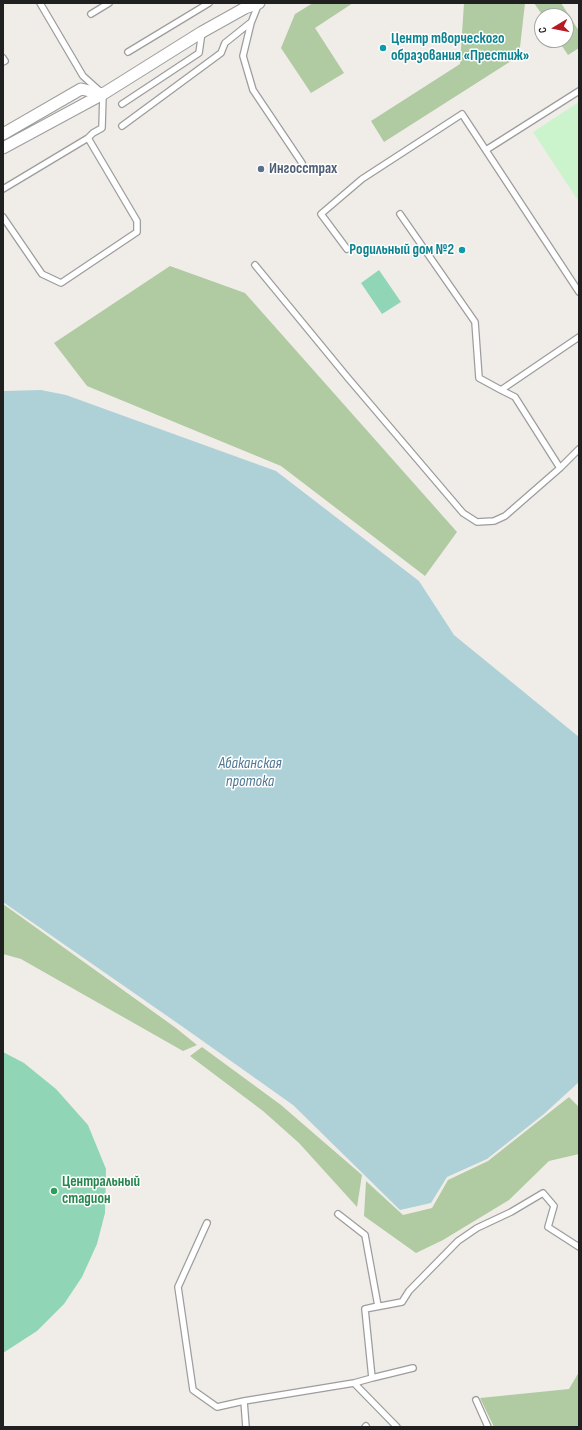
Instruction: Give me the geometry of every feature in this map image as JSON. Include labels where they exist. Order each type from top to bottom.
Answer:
[{"type":"street","points":[[3,148],[103,94],[243,6],[259,3]]},
{"type":"street","points":[[3,134],[81,90],[103,94]]},
{"type":"lane","points":[[3,189],[102,128],[103,94],[83,76],[40,3]]},
{"type":"lane","points":[[91,14],[108,3]]},
{"type":"lane","points":[[128,52],[209,3]]},
{"type":"lane","points":[[259,3],[251,23],[243,56],[253,90],[302,163]]},
{"type":"lane","points":[[122,126],[221,53],[225,43],[251,23]]},
{"type":"lane","points":[[122,104],[199,53],[202,32]]},
{"type":"lane","points":[[3,58],[5,61],[3,62]]},
{"type":"lane","points":[[486,150],[579,90]]},
{"type":"lane","points":[[347,249],[321,214],[362,179],[462,114],[579,292]]},
{"type":"lane","points":[[3,217],[42,274],[61,283],[137,232],[137,221],[88,138]]},
{"type":"lane","points":[[400,214],[475,322],[480,378],[515,397],[560,468]]},
{"type":"lane","points":[[255,265],[348,378],[463,513],[477,522],[494,521],[505,516],[560,468],[579,449]]},
{"type":"lane","points":[[501,390],[579,337]]},
{"type":"lane","points":[[372,1378],[365,1308],[402,1302],[409,1291],[458,1241],[477,1228],[511,1212],[544,1193],[554,1206],[548,1227],[579,1247]]},
{"type":"lane","points":[[338,1214],[365,1235],[378,1306]]},
{"type":"lane","points":[[207,1223],[178,1287],[194,1390],[217,1407],[244,1401],[354,1384],[413,1368]]},
{"type":"lane","points":[[354,1384],[397,1427]]},
{"type":"lane","points":[[476,1400],[488,1427]]},
{"type":"lane","points":[[244,1401],[246,1427]]},
{"type":"green space","points":[[313,3],[353,3],[315,28],[344,73],[311,93],[281,48],[295,14]]},
{"type":"green space","points":[[464,3],[525,3],[519,56],[384,142],[371,121],[460,64]]},
{"type":"green space","points":[[534,3],[561,3],[564,8],[537,8]]},
{"type":"green space","points":[[574,23],[579,31],[579,48],[568,55],[563,48],[574,48]]},
{"type":"green space","points":[[579,102],[579,202],[533,132]]},
{"type":"green space","points":[[170,266],[245,293],[457,532],[425,576],[281,466],[87,386],[54,343]]},
{"type":"green space","points":[[379,270],[401,302],[382,314],[361,283]]},
{"type":"green space","points":[[3,904],[176,1028],[197,1045],[183,1051],[21,959],[3,954]]},
{"type":"green space","points":[[202,1047],[281,1105],[362,1175],[357,1207],[299,1143],[263,1111],[190,1056]]},
{"type":"green space","name":"Центральный стадион","points":[[3,1052],[24,1063],[56,1089],[88,1125],[106,1169],[105,1213],[97,1244],[82,1277],[64,1304],[37,1331],[3,1353]]},
{"type":"green space","points":[[569,1097],[579,1107],[579,1154],[549,1161],[509,1200],[443,1240],[416,1253],[364,1216],[366,1181],[403,1215],[432,1208],[448,1180],[488,1161]]},
{"type":"green space","points":[[579,1372],[579,1427],[494,1427],[480,1398],[569,1389]]},
{"type":"water","name":"Абаканская протока","points":[[41,390],[66,395],[276,471],[419,581],[454,635],[579,737],[579,1082],[544,1114],[487,1159],[447,1177],[431,1203],[400,1210],[293,1105],[3,902],[3,391]]},
{"type":"place","name":"Центр творческого образования «Престиж»","points":[[383,48]]},
{"type":"place","name":"Ингосстрах","points":[[261,169]]},
{"type":"place","name":"Родильный дом №2","points":[[462,250]]},
{"type":"place","name":"Центральный стадион","points":[[54,1191]]}]
